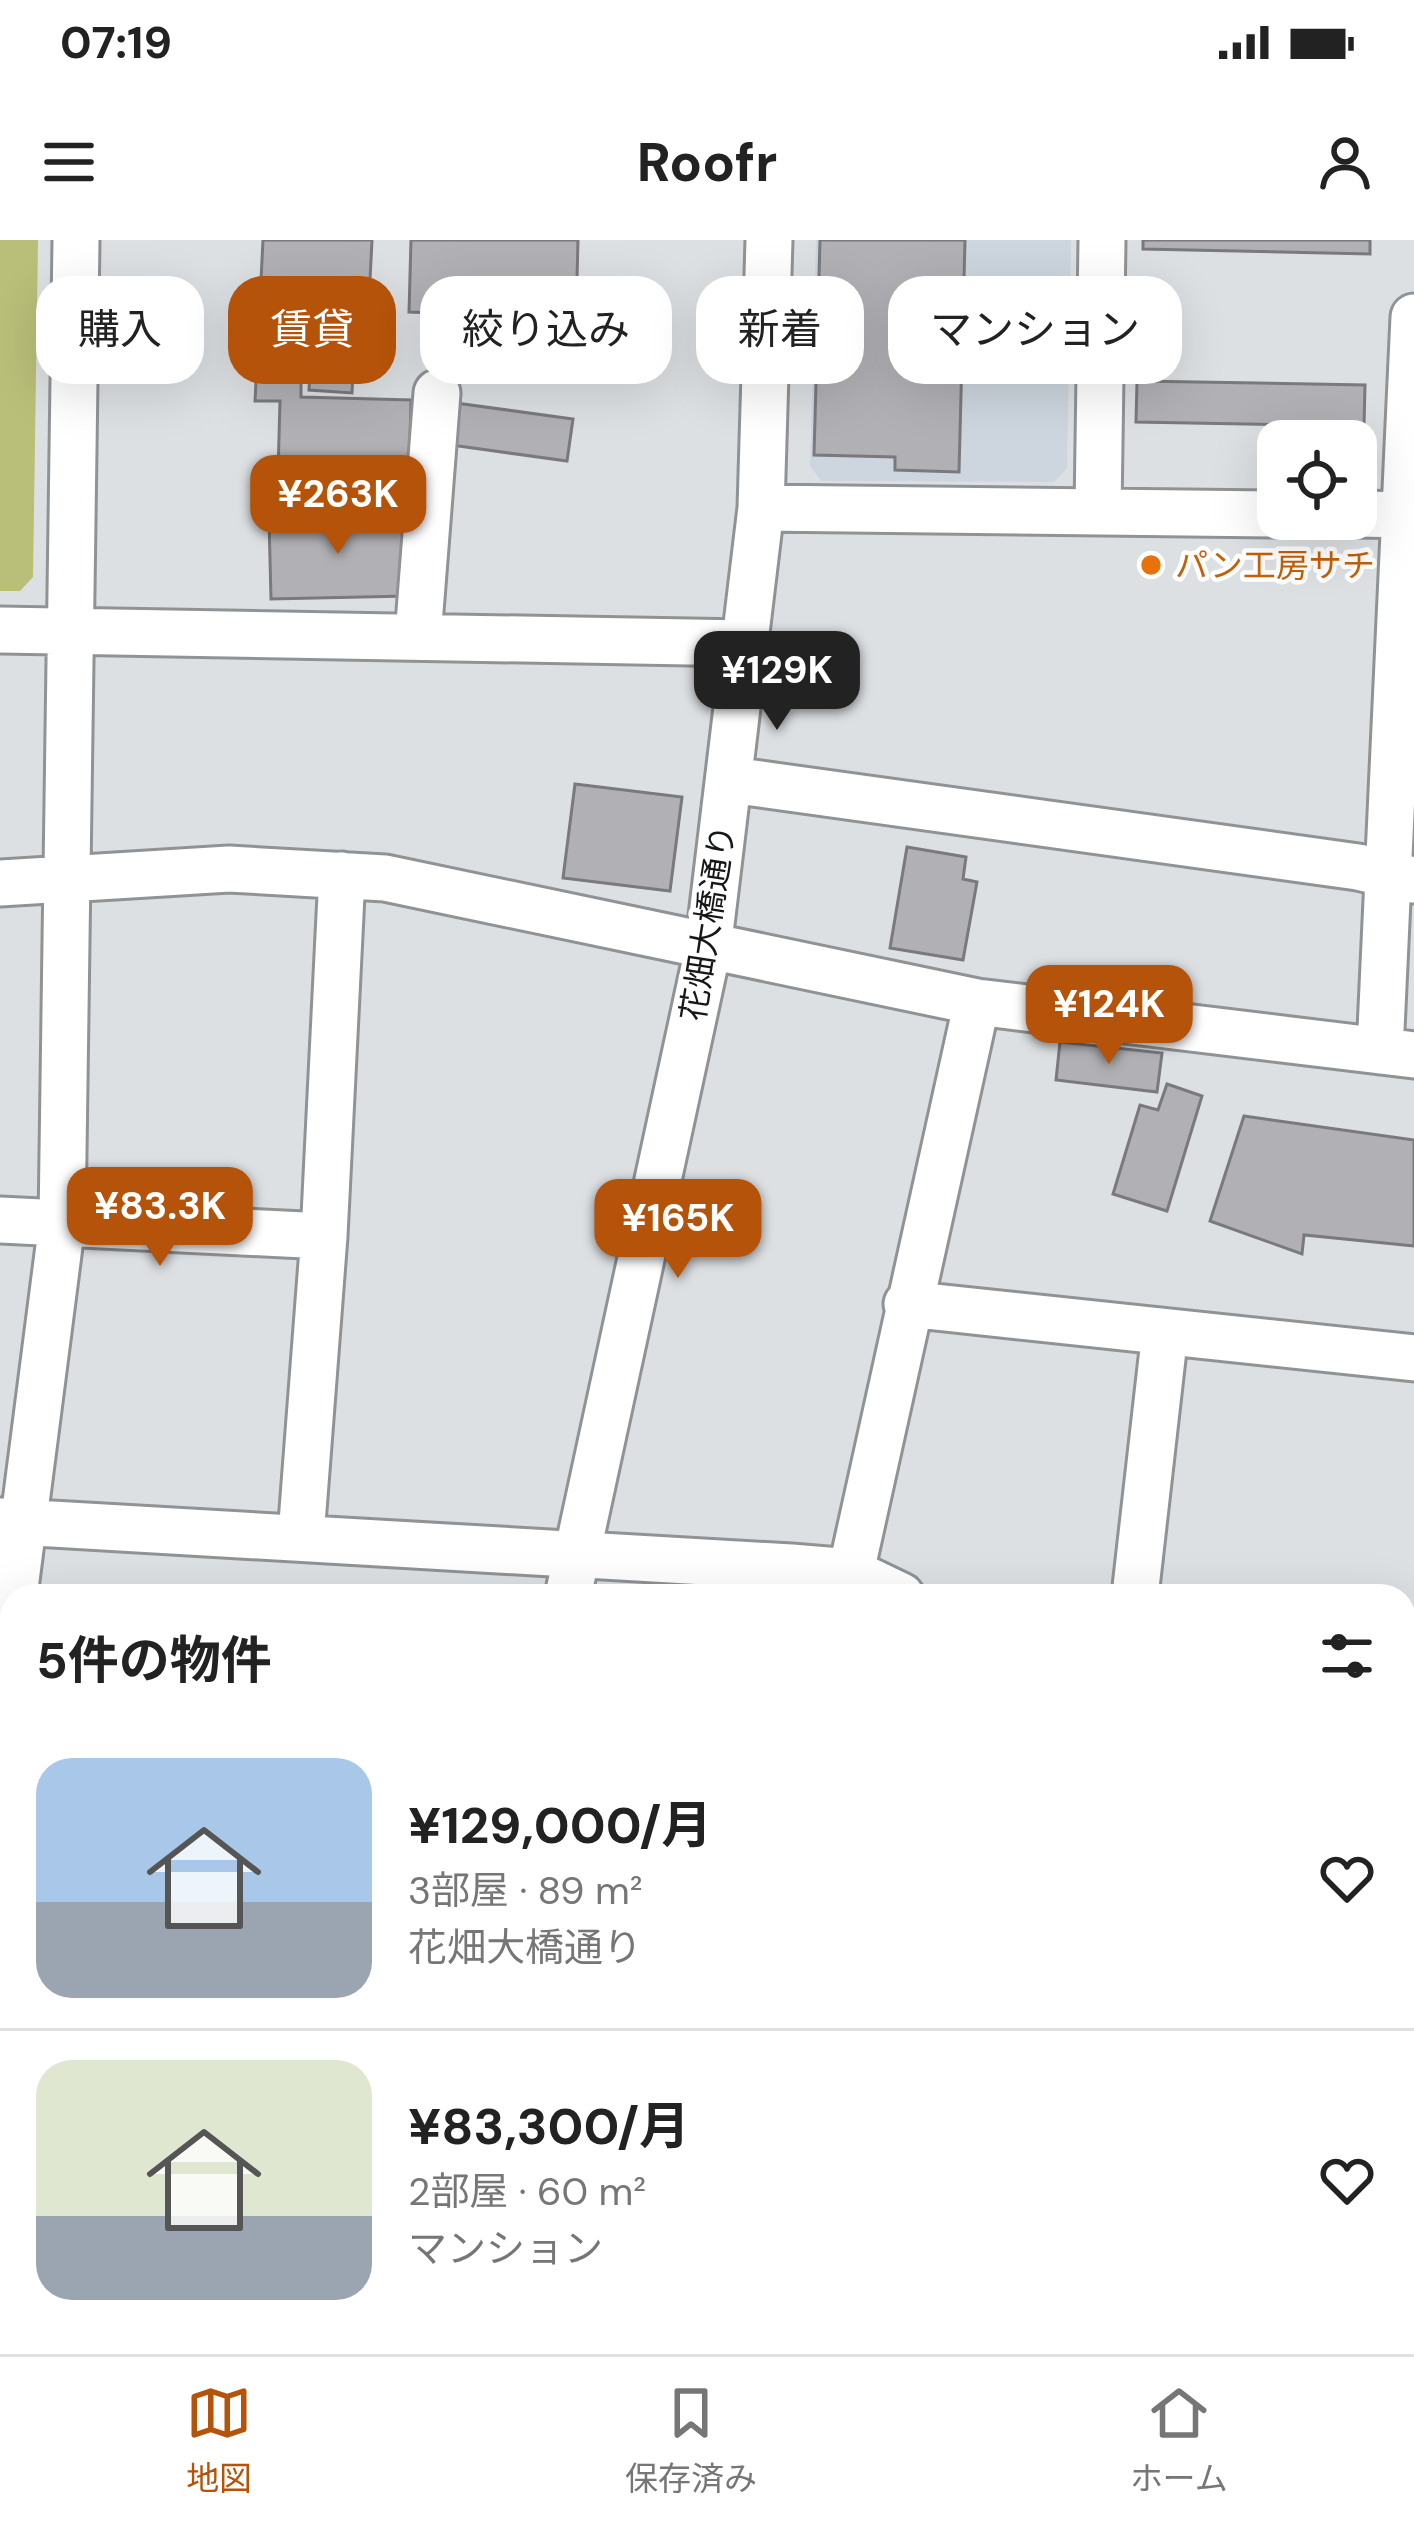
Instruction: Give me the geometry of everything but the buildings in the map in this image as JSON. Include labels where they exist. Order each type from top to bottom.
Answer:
[{"type":"street","points":[[14,1584],[12,1522],[62,1223],[76,240]]},
{"type":"street","name":"花畑大橋通り","points":[[572,1575],[708,949],[761,508],[769,240]]},
{"type":"street","points":[[1098,512],[1102,240]]},
{"type":"street","points":[[0,884],[229,869],[430,885],[708,949],[976,1003],[1397,1053],[1414,317]]},
{"type":"street","points":[[418,638],[437,392]]},
{"type":"street","points":[[761,508],[1257,514]]},
{"type":"street","points":[[1377,514],[1410,515]]},
{"type":"street","points":[[0,630],[746,643]]},
{"type":"street","points":[[731,780],[1358,867],[1401,878]]},
{"type":"street","points":[[301,1536],[324,1236],[342,875]]},
{"type":"street","points":[[850,1572],[976,1003]]},
{"type":"street","points":[[0,1220],[324,1236]]},
{"type":"street","points":[[907,1304],[1414,1358]]},
{"type":"street","points":[[1136,1584],[1165,1332]]},
{"type":"street","points":[[12,1522],[301,1536],[572,1575],[788,1581],[850,1572],[876,1584]]},
{"type":"shaded area","points":[[816,240],[1071,240],[1070,276],[888,276],[888,384],[1068,384],[1067,468],[1054,482],[821,481],[810,466],[812,384],[864,384],[864,276],[815,276]]},
{"type":"green space","points":[[0,240],[38,240],[33,577],[20,591],[0,591]]},
{"type":"place","name":"パン工房サチ","points":[[1151,565]]}]
